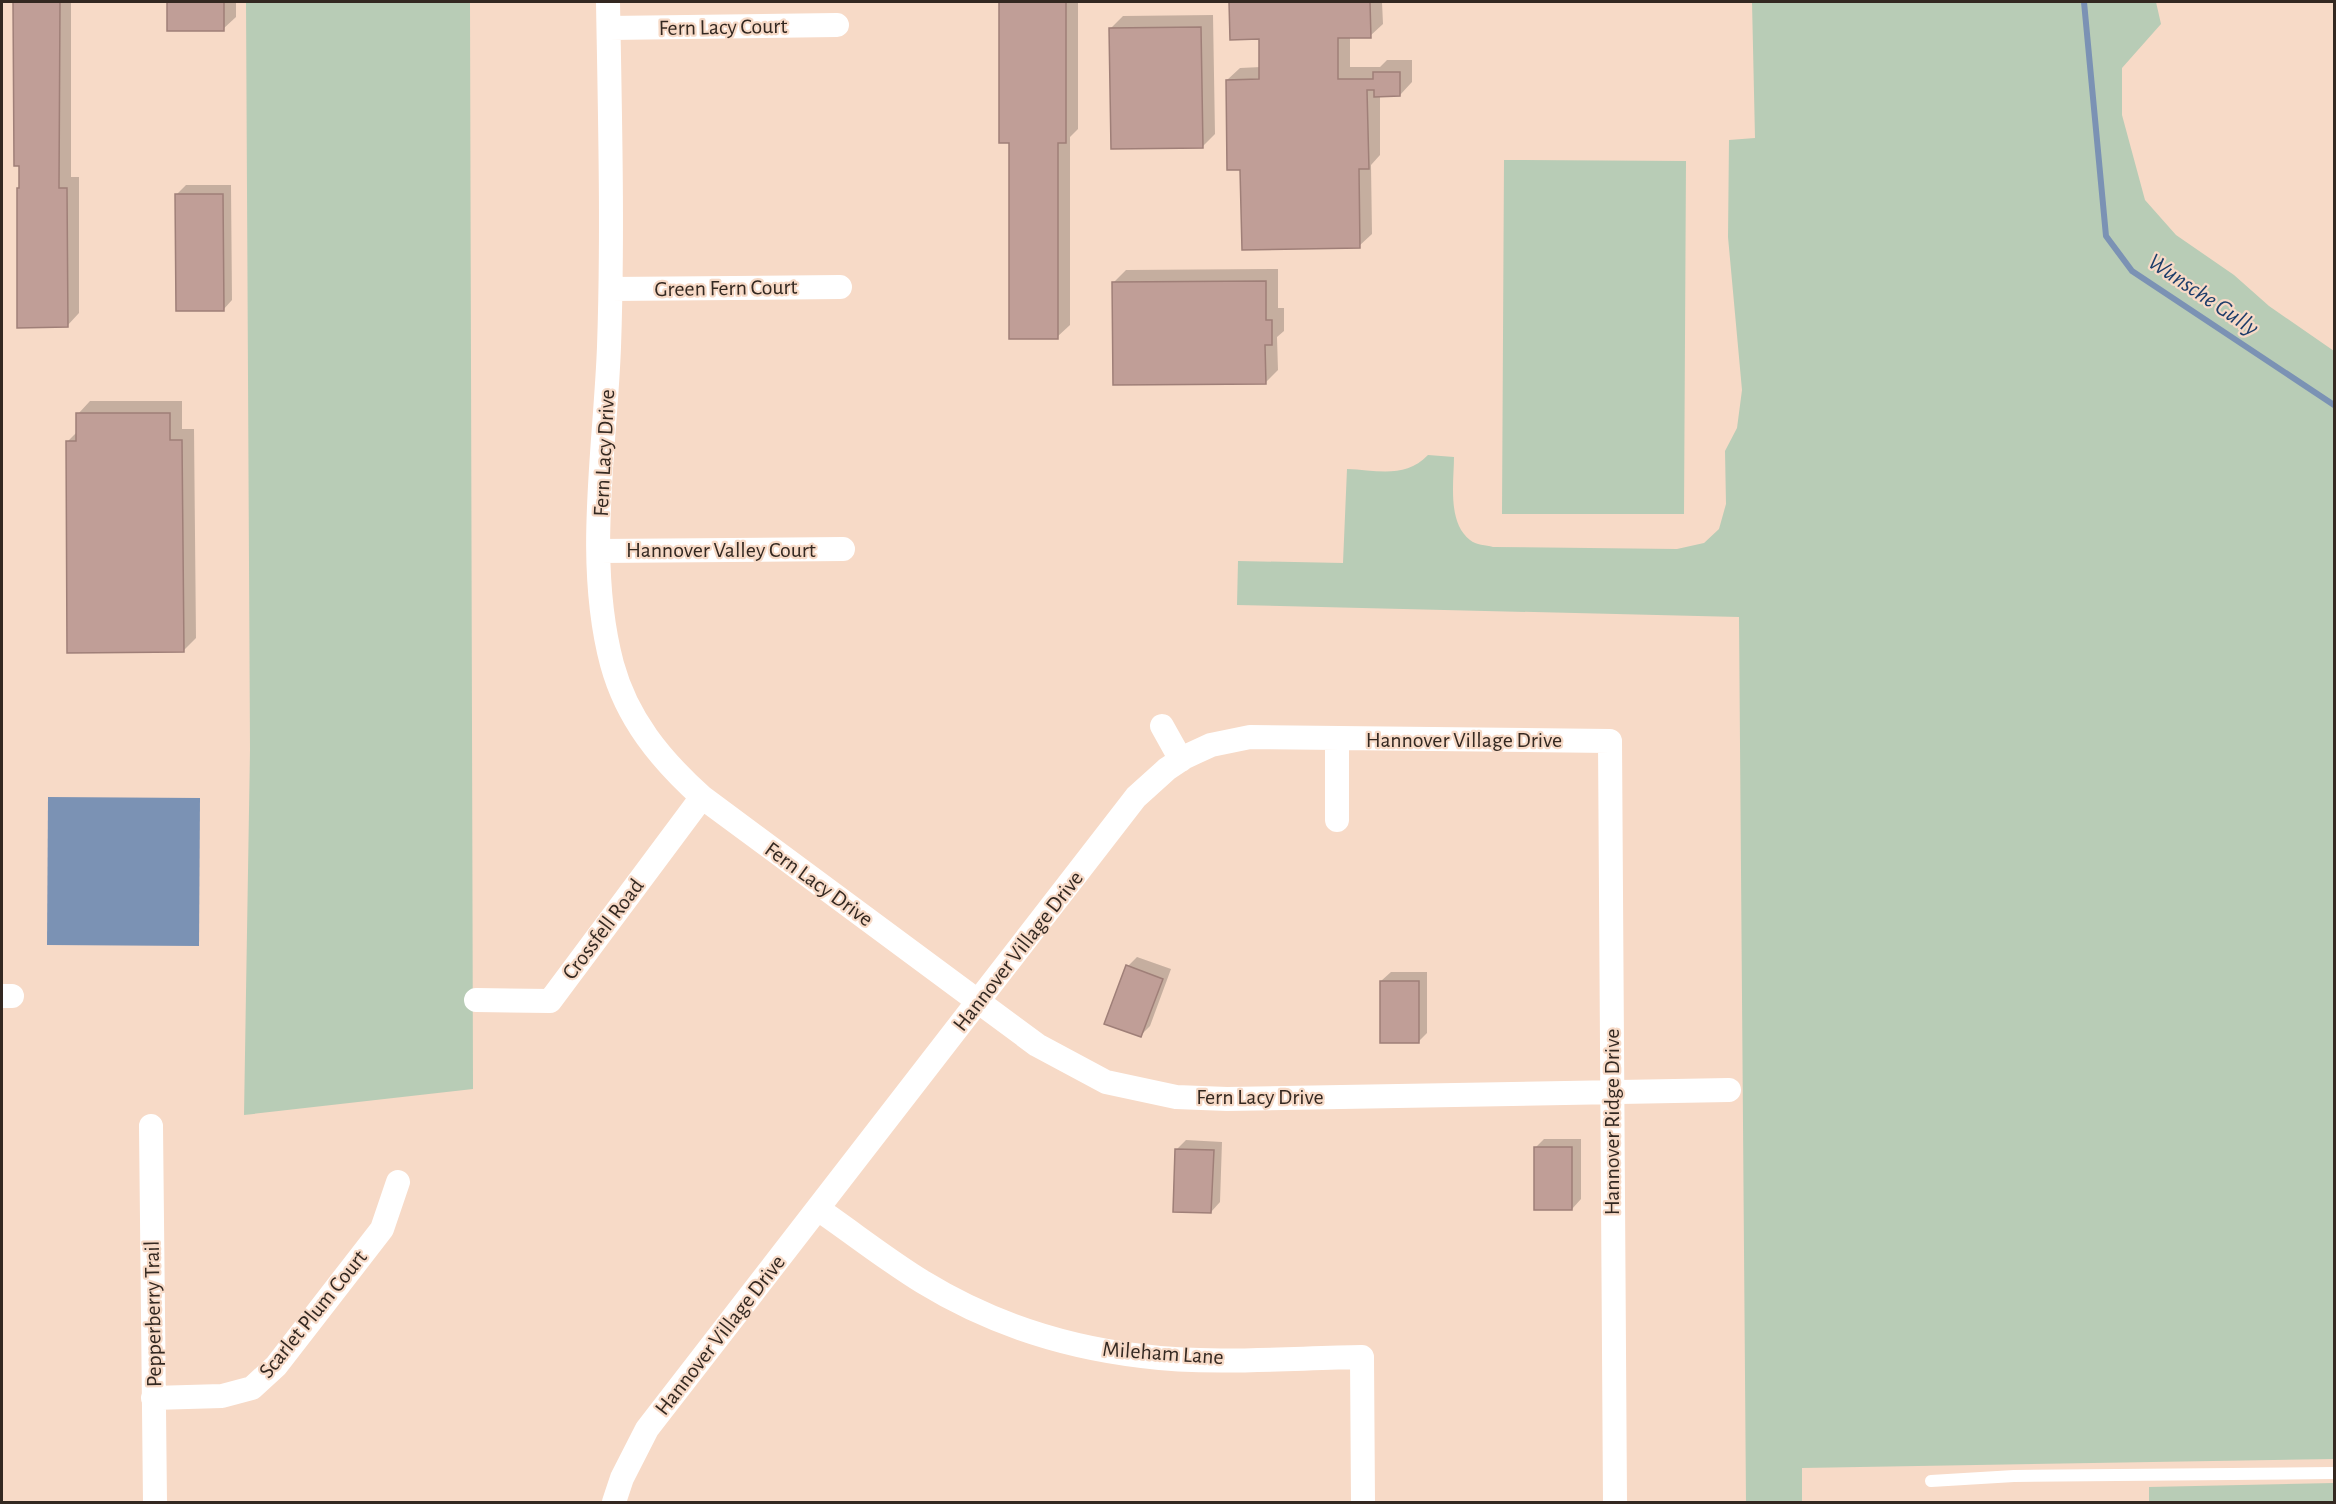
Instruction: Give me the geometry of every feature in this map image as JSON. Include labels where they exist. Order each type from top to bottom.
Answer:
[{"type":"street","name":"Fern Lacy Drive","points":[[609,2],[611,289],[599,551],[600,608],[613,665],[628,710],[649,742],[676,774],[702,797],[1037,1046],[1106,1082],[1176,1097],[1227,1099],[1729,1090]]},
{"type":"street","name":"Fern Lacy Court","points":[[609,28],[837,25]]},
{"type":"street","name":"Green Fern Court","points":[[611,289],[840,287]]},
{"type":"street","name":"Hannover Valley Court","points":[[599,551],[843,549]]},
{"type":"street","points":[[1161,726],[1181,760]]},
{"type":"street","name":"Hannover Village Drive","points":[[615,1503],[622,1478],[646,1429],[1136,797],[1151,782],[1181,760],[1211,745],[1250,737],[1610,741]]},
{"type":"street","points":[[1337,739],[1337,820]]},
{"type":"street","name":"Hannover Ridge Drive","points":[[1610,741],[1615,1503]]},
{"type":"street","name":"Crossfell Road","points":[[476,1000],[550,1001],[702,797]]},
{"type":"street","name":"Pepperberry Trail","points":[[151,1126],[156,1503]]},
{"type":"street","name":"Scarlet Plum Court","points":[[153,1398],[222,1396],[252,1388],[276,1366],[382,1229],[398,1182]]},
{"type":"street","name":"Mileham Lane","points":[[818,1209],[922,1282],[1007,1324],[1073,1344],[1144,1356],[1176,1358],[1362,1357],[1363,1503]]},
{"type":"lane","points":[[1931,1481],[2014,1476],[2334,1473]]},
{"type":"green space","points":[[246,2],[470,2],[473,1089],[244,1115],[250,750]]},
{"type":"green space","points":[[1752,2],[2156,2],[2161,24],[2122,68],[2122,115],[2145,200],[2176,235],[2234,275],[2269,306],[2334,351],[2334,1459],[1802,1468],[1802,1502],[1746,1502],[1739,617],[1237,605],[1238,561],[1343,563],[1347,469],[1400,470],[1419,463],[1428,455],[1454,457],[1453,501],[1458,523],[1470,540],[1478,544],[1493,547],[1677,549],[1704,543],[1719,529],[1726,504],[1725,451],[1737,428],[1742,390],[1728,237],[1729,140],[1755,138]]},
{"type":"green space","points":[[1504,160],[1686,161],[1684,514],[1502,514]]},
{"type":"green space","points":[[2334,1483],[2334,1502],[2149,1502],[2149,1487]]},
{"type":"water","points":[[48,797],[200,798],[199,946],[47,945]]},
{"type":"building","points":[[13,2],[60,2],[59,188],[67,188],[68,327],[17,328],[19,166],[14,166]]},
{"type":"building","points":[[167,2],[224,2],[224,31],[167,31]]},
{"type":"building","points":[[999,2],[1066,2],[1066,143],[1058,143],[1058,339],[1009,339],[1009,143],[999,143]]},
{"type":"building","points":[[1229,2],[1370,2],[1371,38],[1338,38],[1338,79],[1373,79],[1373,72],[1400,72],[1400,96],[1374,97],[1374,90],[1367,90],[1369,169],[1359,169],[1360,248],[1242,250],[1240,170],[1227,170],[1226,80],[1259,79],[1259,39],[1230,40]]},
{"type":"building","points":[[1201,27],[1203,148],[1111,149],[1109,28]]},
{"type":"building","points":[[175,194],[223,194],[224,311],[176,311]]},
{"type":"building","points":[[1266,281],[1266,320],[1272,320],[1272,345],[1265,345],[1266,384],[1113,385],[1112,282]]},
{"type":"building","points":[[76,413],[170,413],[170,440],[182,440],[184,652],[67,653],[66,441],[76,441]]},
{"type":"building","points":[[1126,965],[1163,979],[1141,1037],[1104,1024]]},
{"type":"building","points":[[1380,981],[1419,981],[1419,1043],[1380,1043]]},
{"type":"building","points":[[1534,1147],[1572,1147],[1572,1210],[1534,1210]]},
{"type":"building","points":[[1175,1149],[1214,1150],[1211,1213],[1173,1212]]},
{"type":"waterway","name":"Wunsche Gully","points":[[2084,2],[2106,236],[2132,271],[2334,405]]}]
